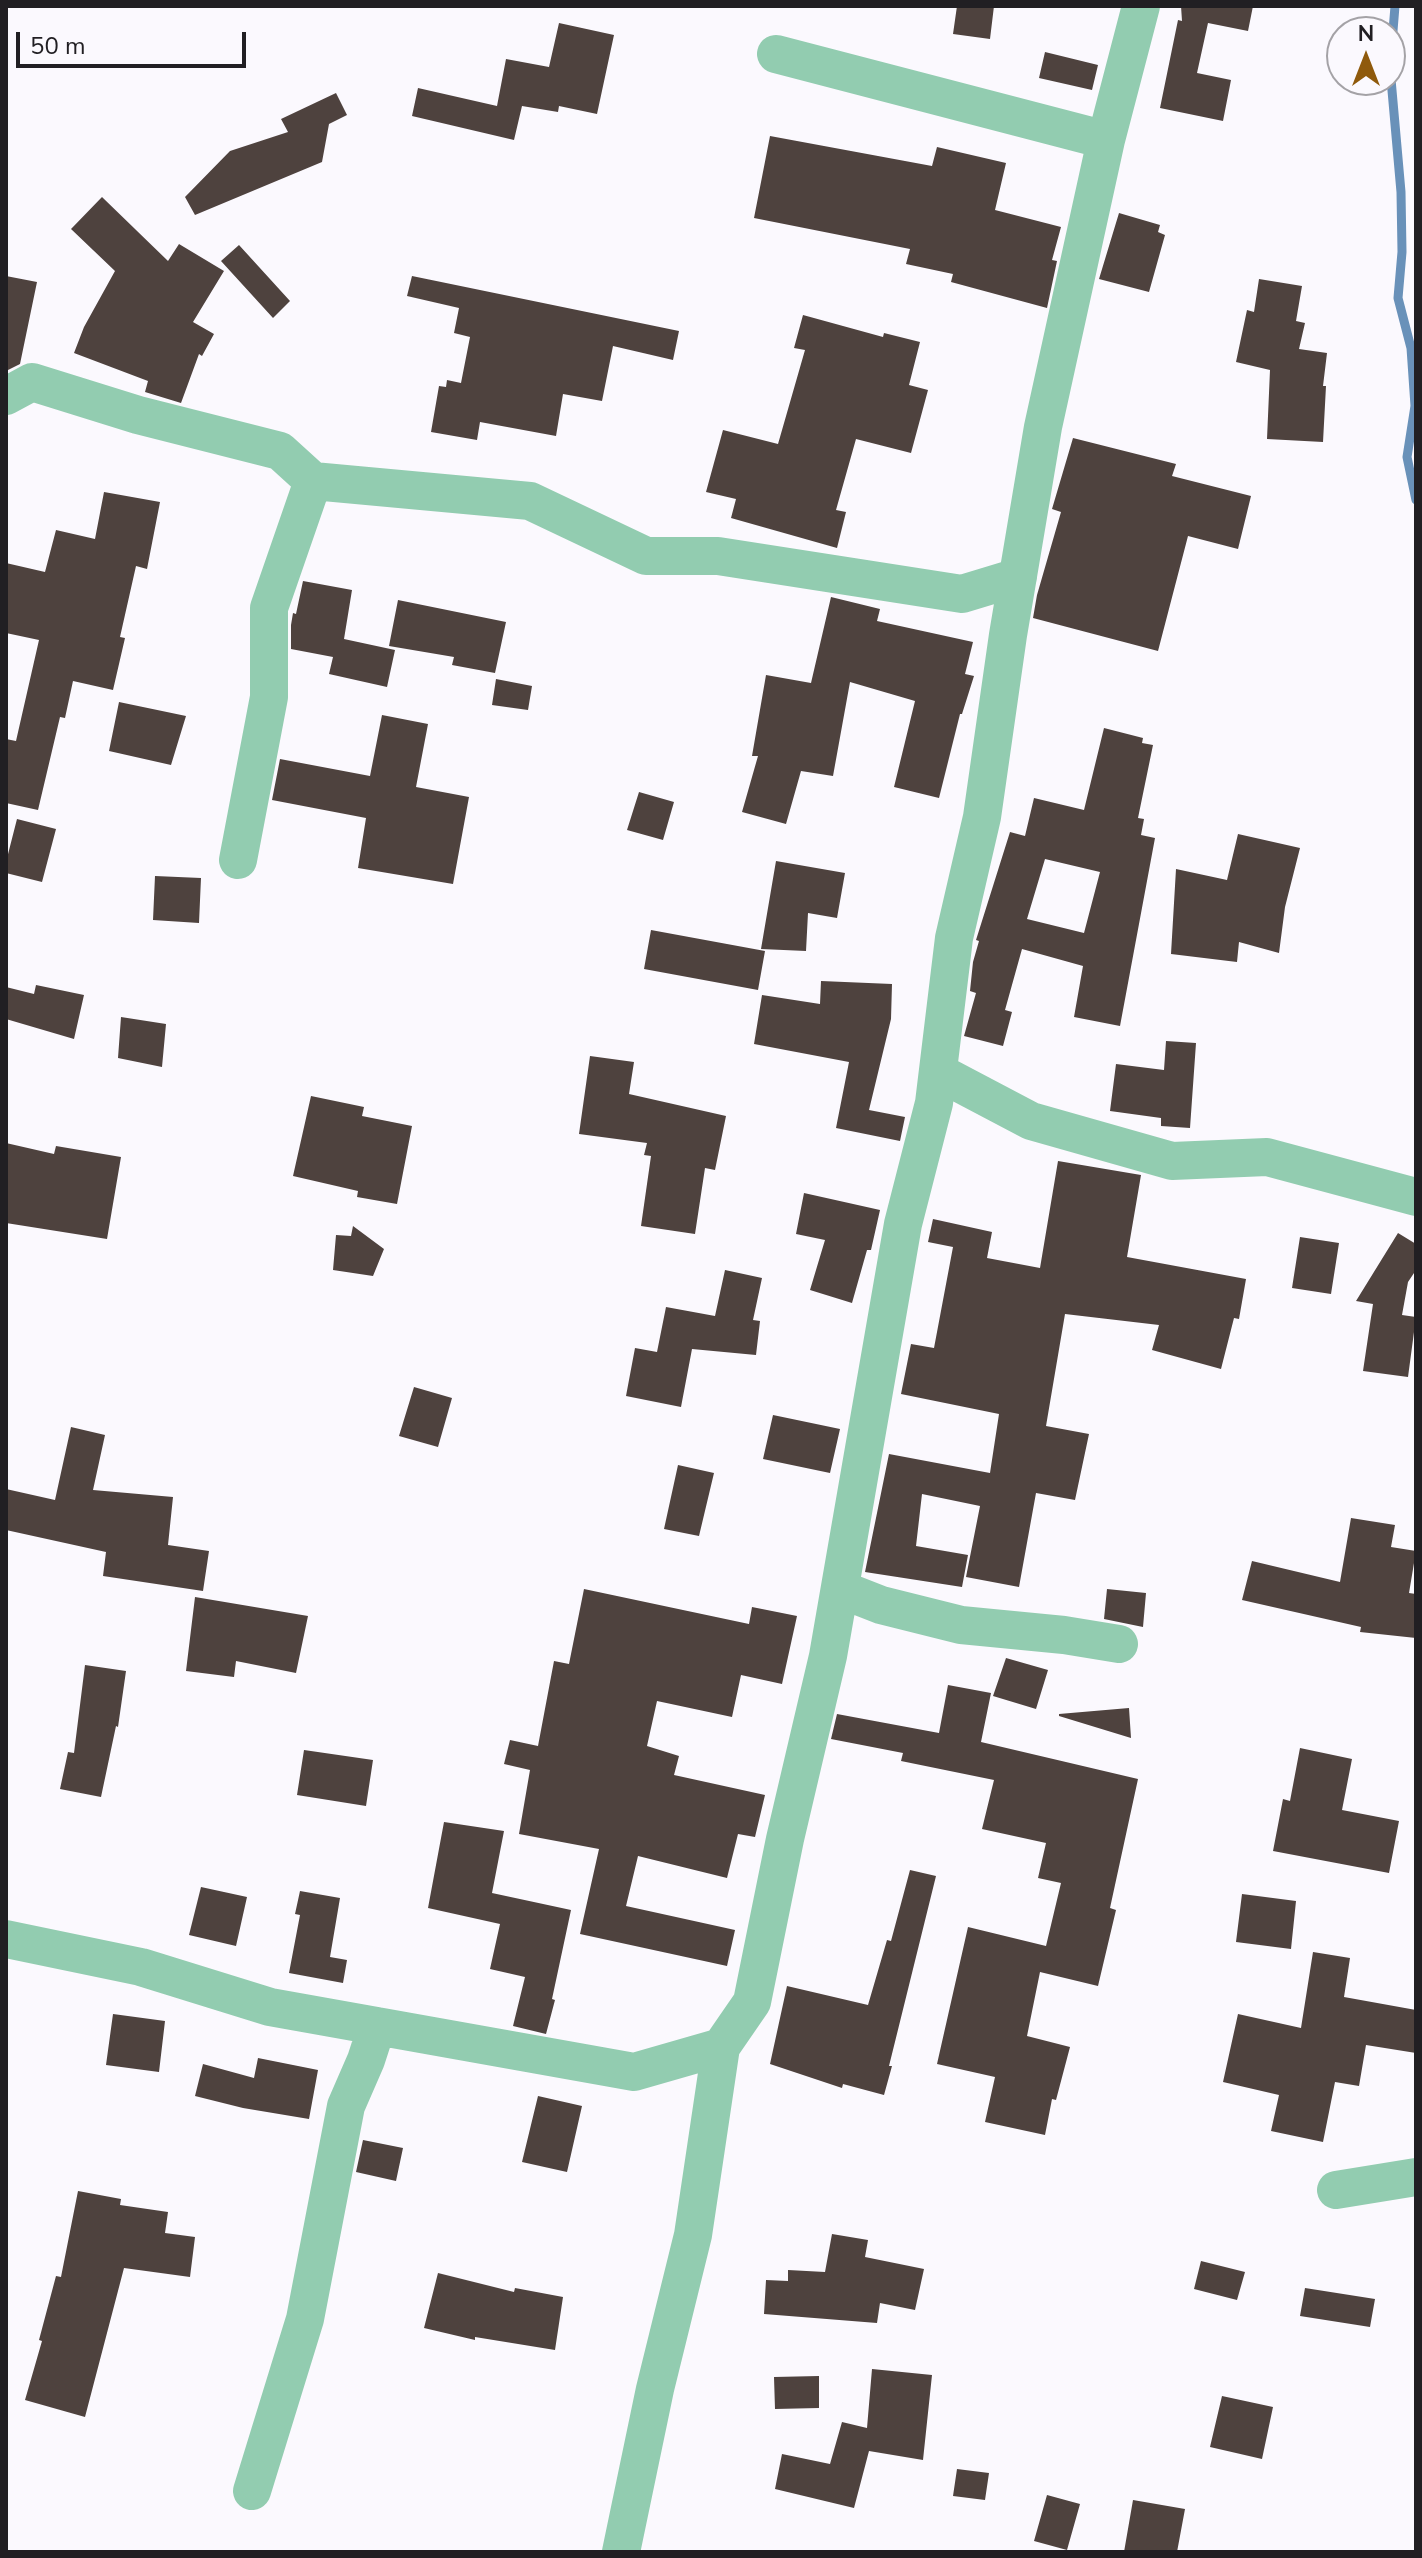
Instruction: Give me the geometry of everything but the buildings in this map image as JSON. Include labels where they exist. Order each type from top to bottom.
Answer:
[{"type":"street","points":[[621,2552],[655,2389],[693,2235],[721,2047],[752,2002],[785,1839],[828,1656],[903,1224],[934,1103],[954,938],[982,817],[1043,427],[1106,140],[1141,6]]},
{"type":"street","points":[[776,54],[1106,140]]},
{"type":"street","points":[[6,396],[32,382],[138,415],[280,451],[313,481],[530,501],[646,556],[718,556],[962,594],[1018,577]]},
{"type":"street","points":[[238,860],[269,697],[269,608],[313,481]]},
{"type":"street","points":[[938,1072],[1031,1121],[1172,1161],[1267,1157],[1416,1197]]},
{"type":"street","points":[[840,1589],[881,1605],[961,1625],[1119,1644]]},
{"type":"street","points":[[6,1939],[141,1967],[270,2007],[634,2072],[721,2047]]},
{"type":"street","points":[[252,2491],[305,2319],[346,2106],[377,2026]]},
{"type":"street","points":[[1336,2190],[1416,2177]]},
{"type":"waterway","points":[[1395,6],[1390,68],[1401,192],[1402,252],[1398,298],[1411,348],[1415,406],[1407,457],[1416,500]]}]
